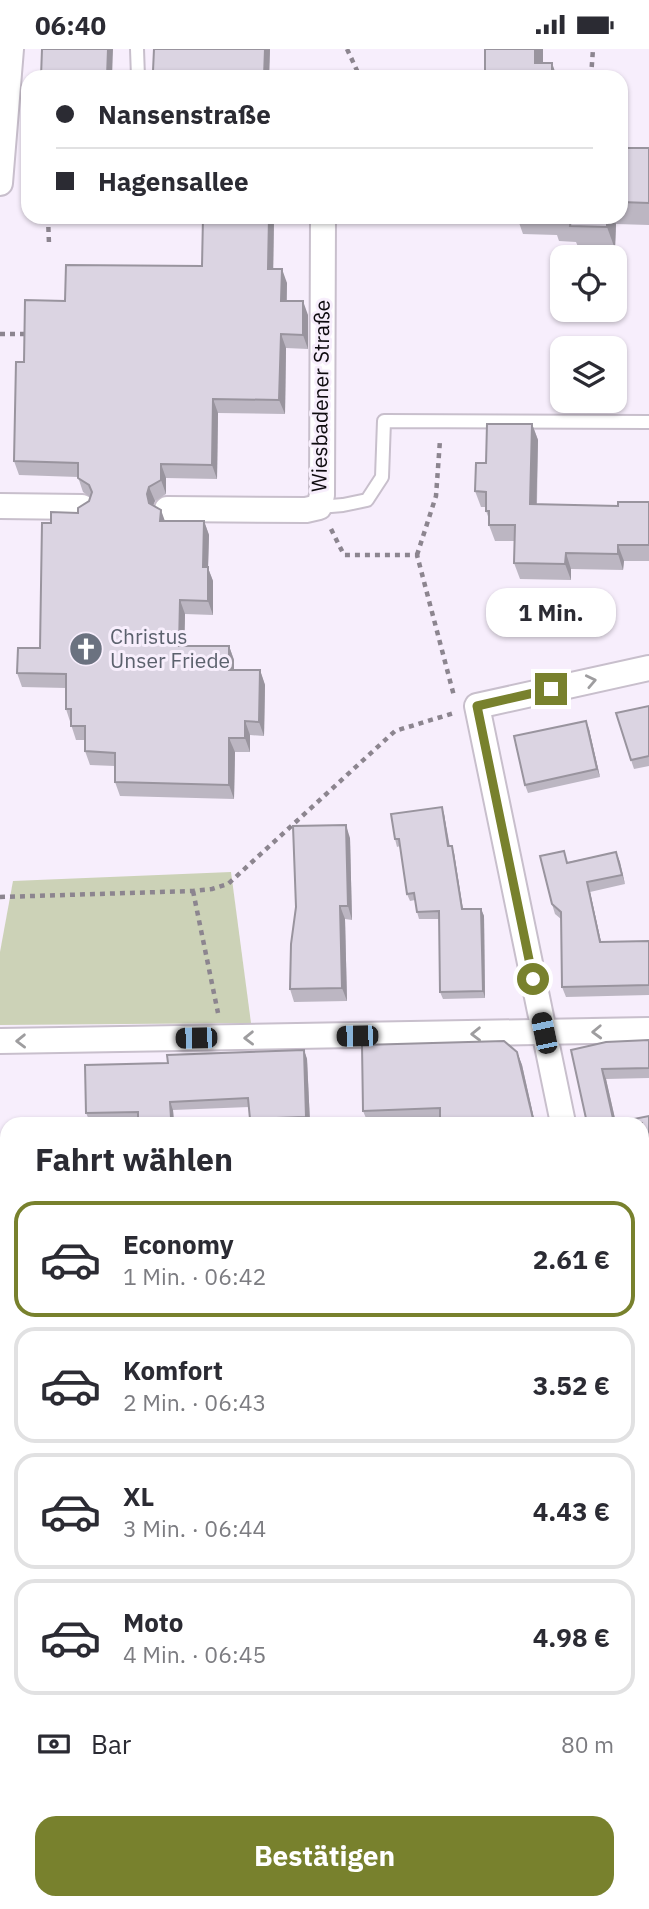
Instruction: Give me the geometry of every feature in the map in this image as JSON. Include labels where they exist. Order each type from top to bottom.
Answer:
[{"type":"street","points":[[0,183],[11,49]]},
{"type":"street","name":"Wiesbadener Straße","points":[[167,509],[306,510],[319,507],[322,495],[323,224]]},
{"type":"street","points":[[0,506],[82,507]]},
{"type":"street","points":[[562,1117],[477,706],[649,668]]},
{"type":"street","points":[[0,1041],[649,1030]]},
{"type":"lane","points":[[137,49],[138,70]]},
{"type":"lane","points":[[319,507],[367,500],[382,477],[384,421],[649,422]]},
{"type":"path","points":[[347,49],[357,70]]},
{"type":"path","points":[[592,70],[593,49]]},
{"type":"path","points":[[48,224],[49,244]]},
{"type":"path","points":[[0,334],[33,335]]},
{"type":"path","points":[[442,421],[436,496],[416,555],[454,697],[477,706]]},
{"type":"path","points":[[319,507],[344,555],[416,555]]},
{"type":"path","points":[[0,897],[212,890],[228,884],[395,731],[477,706]]},
{"type":"path","points":[[193,891],[223,1038]]},
{"type":"green space","points":[[231,872],[251,1023],[0,1025],[0,952],[13,881]]},
{"type":"building","points":[[42,49],[108,49],[107,70],[41,70]]},
{"type":"building","points":[[154,49],[265,49],[264,70],[153,70]]},
{"type":"building","points":[[485,49],[535,49],[535,63],[552,63],[552,70],[485,70]]},
{"type":"building","points":[[628,148],[649,148],[649,203],[628,202]]},
{"type":"building","points":[[203,224],[269,224],[268,269],[282,269],[281,301],[303,301],[303,335],[281,334],[279,400],[213,399],[212,465],[161,464],[161,480],[149,487],[147,494],[149,503],[161,510],[160,521],[204,521],[203,567],[208,567],[208,601],[180,600],[179,646],[229,646],[229,670],[260,670],[259,722],[245,721],[245,738],[229,738],[229,785],[115,782],[115,753],[85,751],[85,726],[71,726],[71,709],[66,709],[66,674],[17,673],[18,648],[40,648],[42,523],[51,523],[51,512],[78,513],[78,508],[89,501],[92,492],[89,485],[78,478],[78,463],[14,461],[16,362],[24,362],[25,300],[65,301],[66,265],[202,266]]},
{"type":"building","points":[[570,224],[607,224],[607,227]]},
{"type":"building","points":[[487,424],[532,424],[530,504],[618,506],[618,502],[649,502],[649,545],[618,545],[618,554],[566,553],[565,564],[514,563],[515,525],[489,525],[486,492],[475,491],[476,463],[486,463]]},
{"type":"building","points":[[649,706],[649,756],[631,760],[616,713]]},
{"type":"building","points":[[586,721],[597,769],[525,785],[514,736]]},
{"type":"building","points":[[442,807],[448,846],[452,846],[462,909],[481,909],[483,991],[440,992],[439,911],[417,912],[414,893],[407,894],[399,839],[395,839],[391,814]]},
{"type":"building","points":[[346,825],[348,906],[340,906],[342,988],[290,989],[291,944],[296,907],[293,826]]},
{"type":"building","points":[[564,851],[567,863],[616,852],[622,875],[587,882],[600,942],[649,941],[649,985],[562,987],[561,912],[552,904],[540,856]]},
{"type":"building","points":[[649,1040],[649,1068],[602,1069],[613,1117],[586,1117],[571,1050],[606,1042]]},
{"type":"building","points":[[504,1041],[517,1052],[533,1117],[440,1117],[440,1108],[363,1111],[362,1045]]},
{"type":"building","points":[[304,1050],[306,1117],[250,1117],[248,1098],[170,1102],[171,1117],[138,1117],[138,1112],[86,1113],[85,1065],[168,1063],[167,1055]]},
{"type":"place","name":"Christus Unser Friede","points":[[86,649]]},
{"type":"route","points":[[533,979],[477,706],[551,689]]}]
